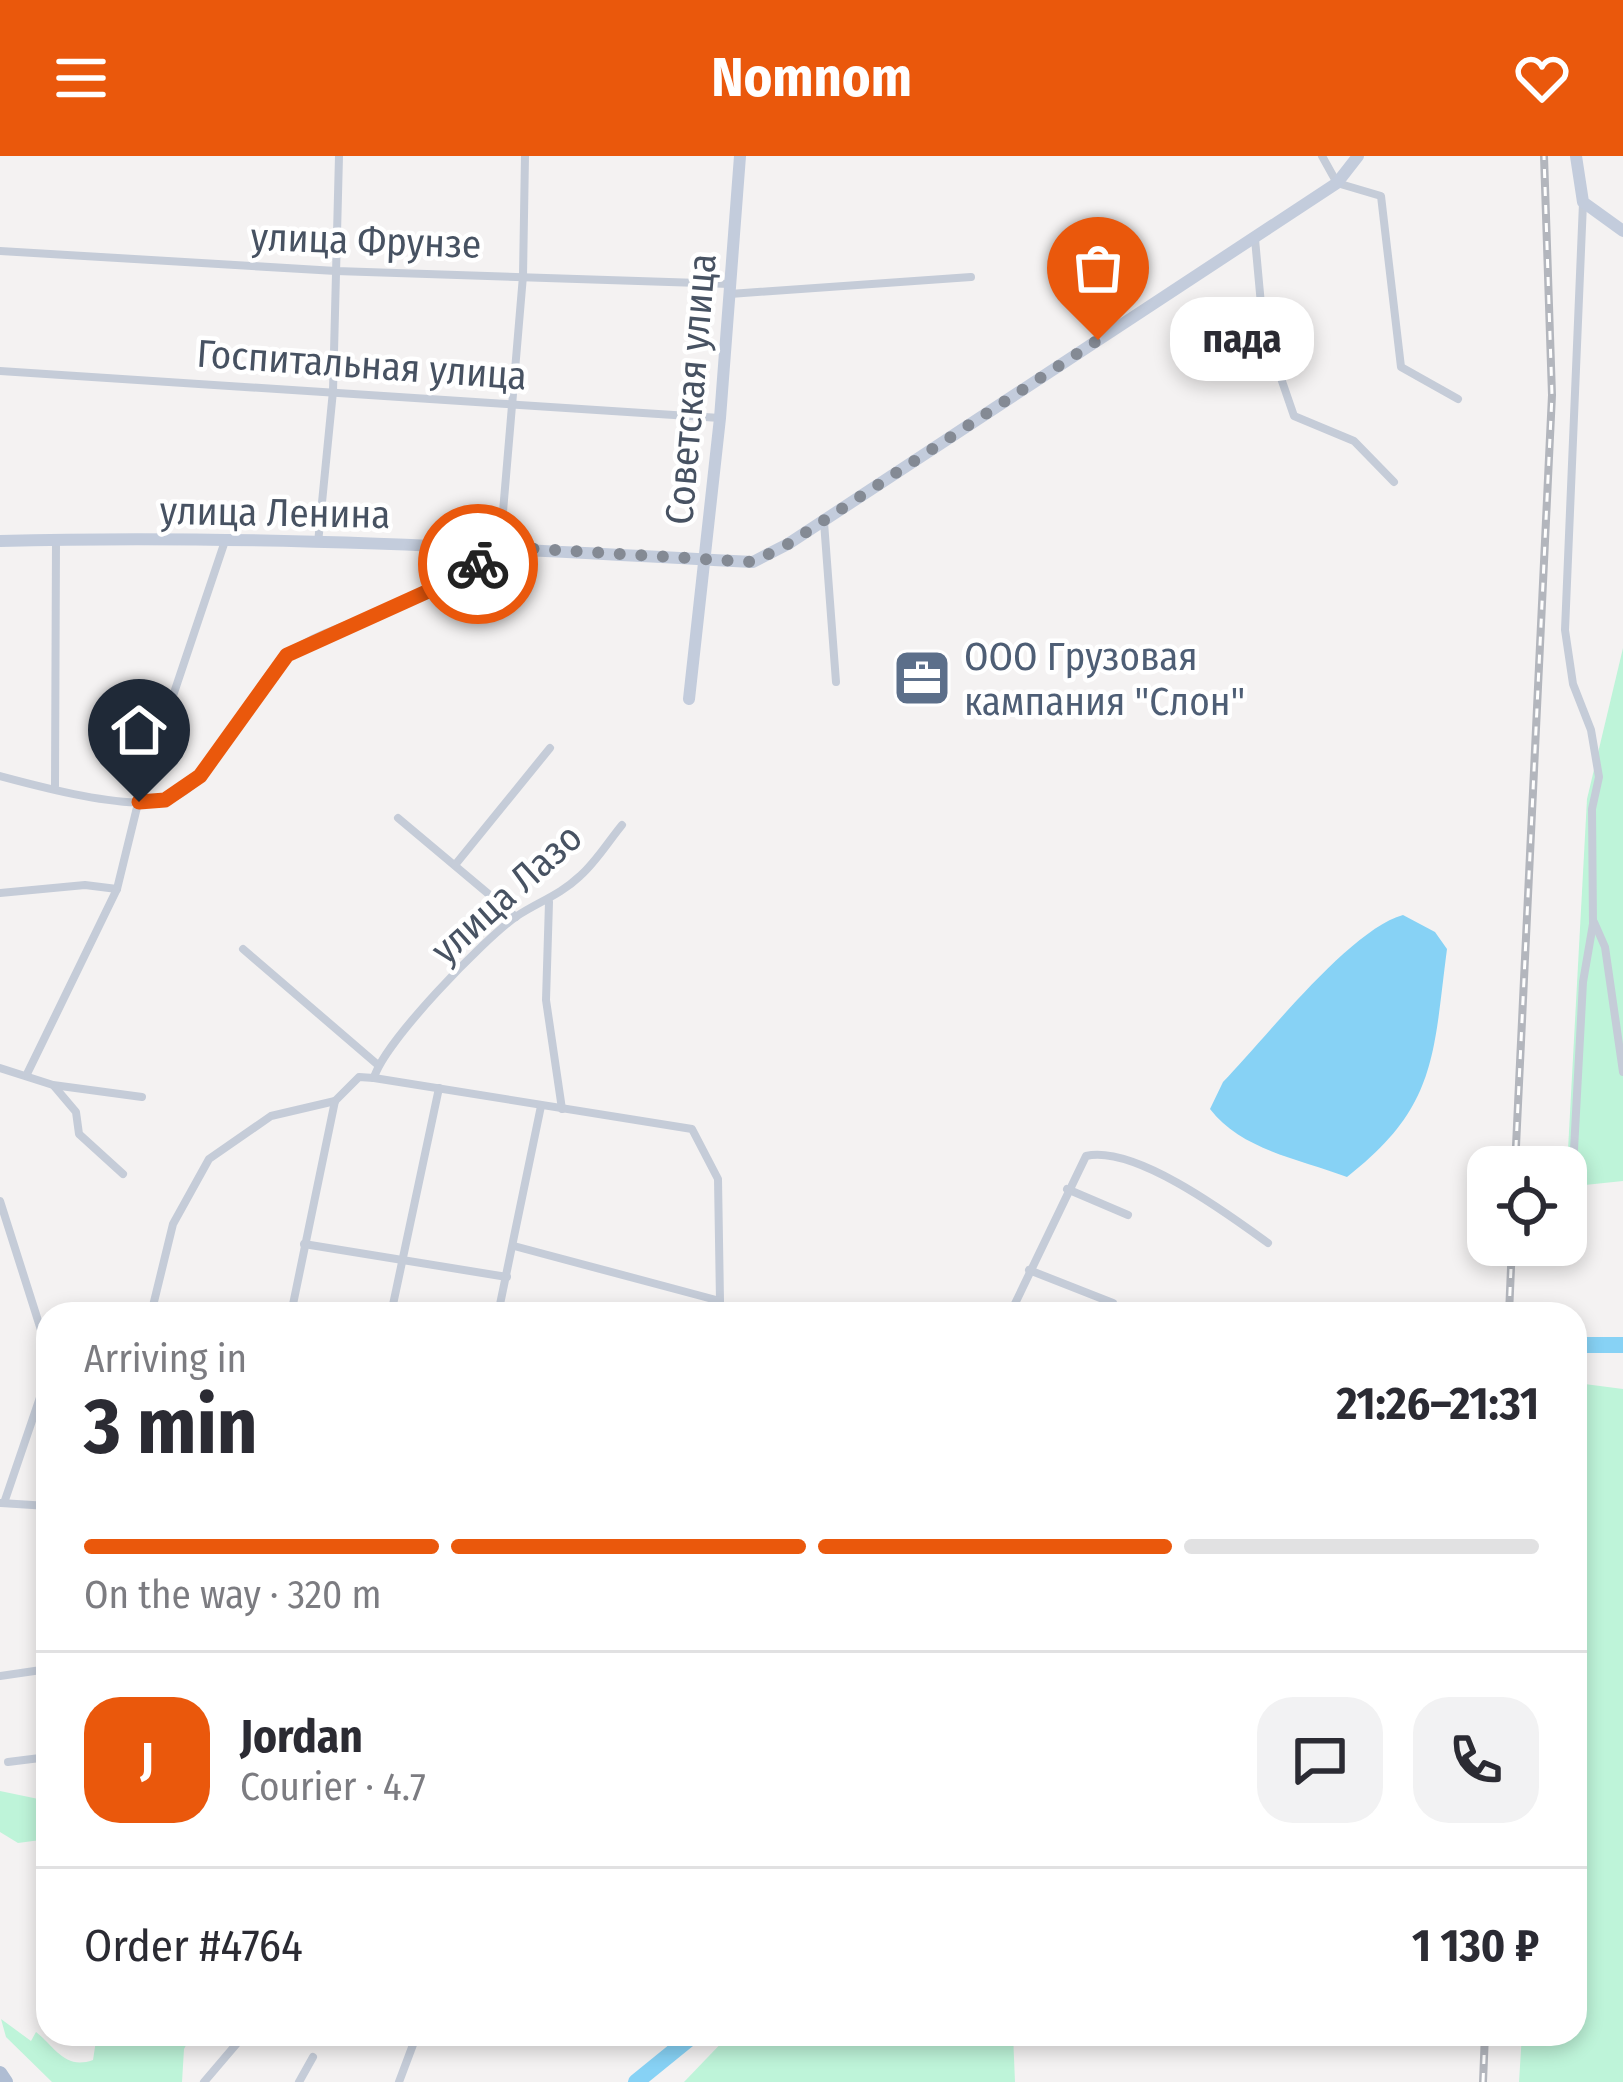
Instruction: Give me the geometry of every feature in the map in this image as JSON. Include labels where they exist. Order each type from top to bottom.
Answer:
[{"type":"main road","points":[[0,2073],[6,2082]]},
{"type":"street","points":[[318,543],[333,392],[339,156]]},
{"type":"street","points":[[0,776],[123,803],[165,800],[200,776],[287,655],[466,574],[494,547],[523,276],[525,156]]},
{"type":"street","name":"Советская улица","points":[[689,699],[721,418],[740,156]]},
{"type":"street","points":[[1322,156],[1337,183],[1381,196],[1401,367],[1458,399]]},
{"type":"street","name":"улица Ленина","points":[[0,541],[225,540],[494,547],[753,562],[824,521],[1337,183],[1358,156]]},
{"type":"street","points":[[1574,1146],[1583,982],[1593,920],[1590,835],[1599,777],[1592,730],[1573,684],[1564,630],[1583,202],[1576,156]]},
{"type":"street","points":[[1583,202],[1623,230]]},
{"type":"street","points":[[1255,237],[1263,326],[1294,416],[1354,440],[1394,482]]},
{"type":"street","name":"улица Фрунзе","points":[[0,251],[730,289],[971,277]]},
{"type":"street","name":"Госпитальная улица","points":[[0,371],[721,418]]},
{"type":"street","points":[[824,521],[836,682]]},
{"type":"street","points":[[56,540],[56,786]]},
{"type":"street","points":[[27,1074],[117,889],[139,802],[225,540]]},
{"type":"street","points":[[455,865],[550,748]]},
{"type":"street","points":[[398,818],[516,916]]},
{"type":"street","name":"улица Лазо","points":[[374,1078],[378,1065],[415,1016],[516,916],[550,901],[582,874],[622,825]]},
{"type":"street","points":[[0,893],[85,885],[117,889]]},
{"type":"street","points":[[550,901],[546,1000],[562,1109]]},
{"type":"street","points":[[1593,920],[1605,947],[1623,1072]]},
{"type":"street","points":[[243,949],[378,1065]]},
{"type":"street","points":[[0,1068],[53,1085],[142,1096]]},
{"type":"street","points":[[293,1302],[335,1101],[358,1077],[692,1130],[718,1179],[720,1301],[514,1246]]},
{"type":"street","points":[[53,1085],[76,1112],[79,1134],[123,1174]]},
{"type":"street","points":[[393,1302],[440,1088]]},
{"type":"street","points":[[154,1302],[173,1224],[209,1159],[271,1117],[335,1101]]},
{"type":"street","points":[[501,1302],[541,1106]]},
{"type":"street","points":[[1015,1302],[1085,1156],[1103,1152],[1201,1196],[1268,1243]]},
{"type":"street","points":[[1067,1190],[1128,1215]]},
{"type":"street","points":[[0,1201],[36,1314]]},
{"type":"street","points":[[304,1244],[507,1277]]},
{"type":"street","points":[[1029,1270],[1110,1302]]},
{"type":"street","points":[[36,1408],[2,1503],[36,1505]]},
{"type":"street","points":[[0,1676],[36,1671]]},
{"type":"street","points":[[8,1762],[36,1758]]},
{"type":"street","points":[[204,2082],[235,2046]]},
{"type":"street","points":[[399,2082],[411,2046]]},
{"type":"street","points":[[299,2082],[313,2056]]},
{"type":"green space","points":[[1623,648],[1623,1181],[1587,1185],[1587,1146],[1568,1146],[1587,799]]},
{"type":"green space","points":[[1587,1384],[1623,1389],[1623,2082],[1519,2082],[1521,2046],[1587,2046]]},
{"type":"green space","points":[[0,1791],[36,1798],[36,1841],[18,1843],[0,1832]]},
{"type":"green space","points":[[1,2019],[31,2041],[36,2032],[36,2046],[51,2046],[75,2062],[93,2060],[95,2046],[186,2046],[182,2082],[52,2082],[6,2037]]},
{"type":"green space","points":[[718,2046],[1014,2046],[1015,2082],[684,2082]]},
{"type":"water","points":[[1403,915],[1435,932],[1447,949],[1426,1077],[1399,1127],[1347,1177],[1272,1152],[1223,1123],[1210,1109],[1223,1082],[1333,963],[1381,925]]},
{"type":"waterway","points":[[1587,1345],[1623,1345]]},
{"type":"waterway","points":[[636,2082],[680,2046]]},
{"type":"railway","points":[[1516,1146],[1552,395],[1544,156]]},
{"type":"railway","points":[[1510,1302],[1511,1266]]},
{"type":"railway","points":[[1483,2082],[1484,2046]]},
{"type":"way so far","points":[[478,564],[489,547],[753,562],[788,544],[1098,340]]},
{"type":"place","name":"пада","points":[[1098,340]]},
{"type":"place","name":"ООО Грузовая кампания \"Слон\"","points":[[922,678]]},
{"type":"route","points":[[139,802],[165,800],[200,776],[287,655],[466,574],[478,564]]}]
